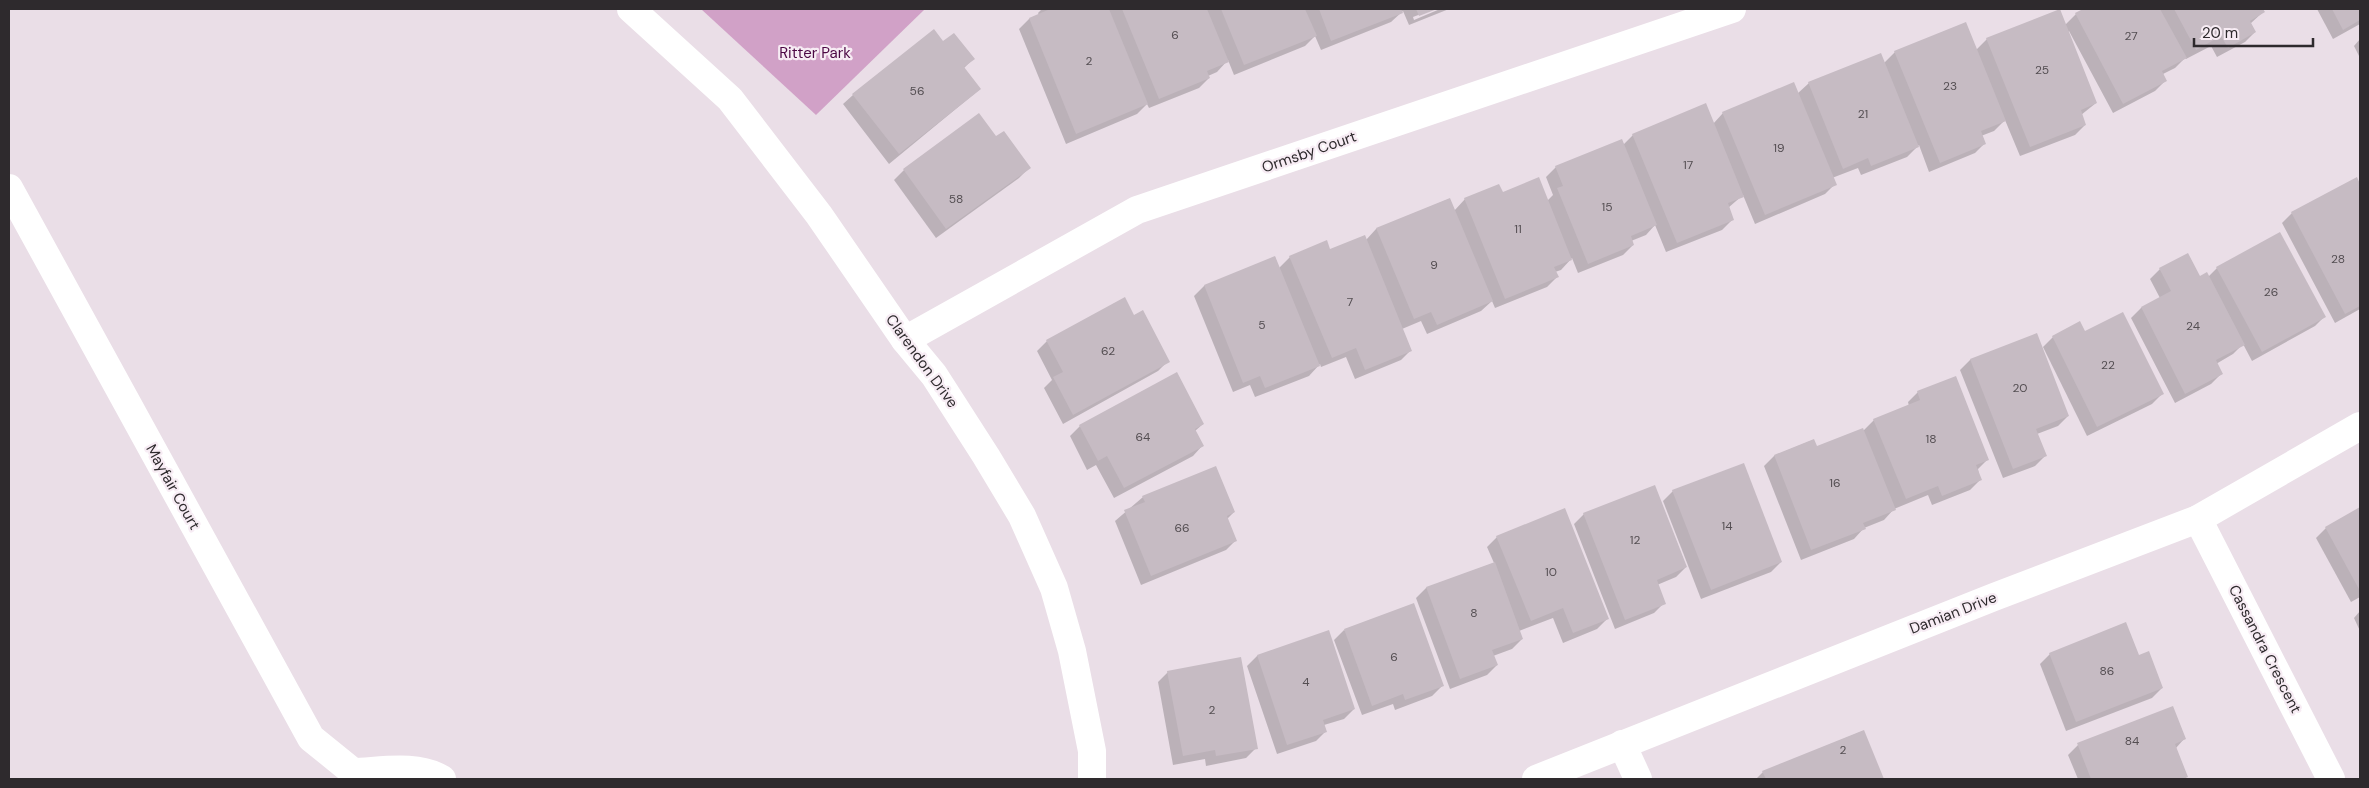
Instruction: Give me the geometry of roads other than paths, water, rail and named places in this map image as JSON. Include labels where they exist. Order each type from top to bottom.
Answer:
[{"type":"street","name":"Clarendon Drive","points":[[631,9],[730,98],[819,215],[905,340],[934,374],[1022,516],[1054,588],[1072,651],[1092,751],[1092,779]]},
{"type":"street","name":"Ormsby Court","points":[[905,340],[1137,210],[1732,9]]},
{"type":"street","name":"Mayfair Court","points":[[9,188],[311,738],[354,776],[417,770],[434,774],[442,779]]},
{"type":"street","name":"Damian Drive","points":[[1536,779],[2198,519],[2360,426]]},
{"type":"street","name":"Cassandra Crescent","points":[[2198,519],[2332,779]]},
{"type":"street","points":[[1622,744],[1638,779]]},
{"type":"park label","name":"Ritter Park","points":[[815,53]]}]
